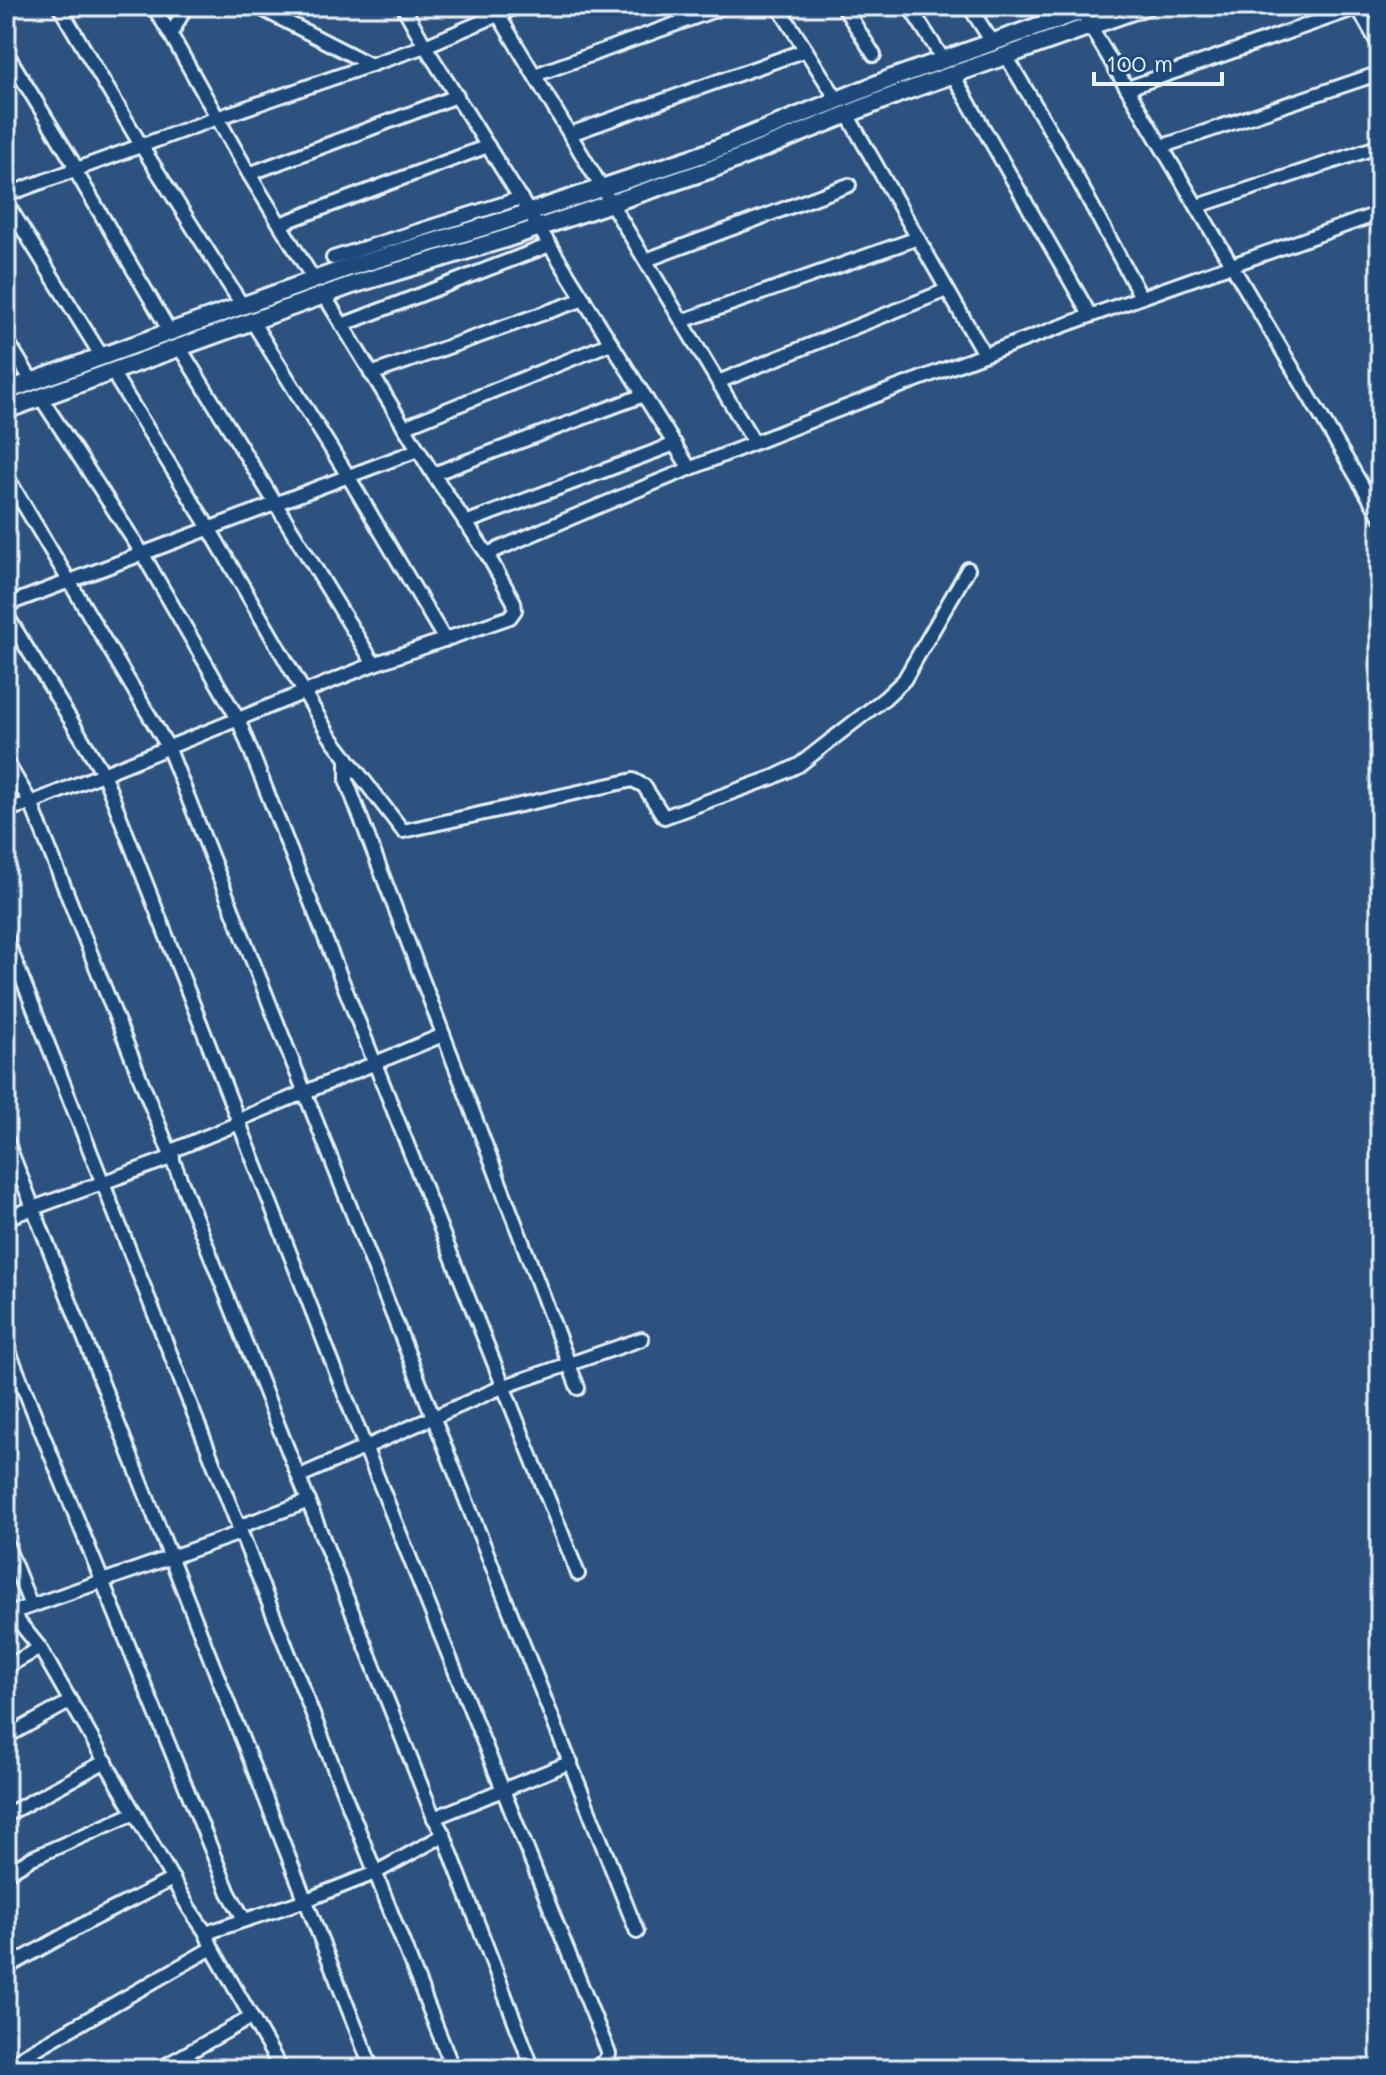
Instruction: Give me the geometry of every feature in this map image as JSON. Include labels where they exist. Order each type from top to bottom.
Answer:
[{"type":"main road","points":[[6,410],[324,295],[539,228],[712,169],[953,75],[1147,6]]},
{"type":"main road","points":[[6,391],[525,205],[603,188],[706,153],[943,59],[1085,8]]},
{"type":"street","points":[[59,6],[142,147],[242,305]]},
{"type":"street","points":[[153,6],[314,280]]},
{"type":"street","points":[[171,35],[186,6]]},
{"type":"street","points":[[256,6],[371,65]]},
{"type":"street","points":[[403,6],[690,469]]},
{"type":"street","points":[[6,195],[425,46],[495,10],[519,6]]},
{"type":"street","points":[[535,75],[726,6]]},
{"type":"street","points":[[778,6],[838,101]]},
{"type":"street","points":[[843,6],[874,55]]},
{"type":"street","points":[[909,6],[943,59]]},
{"type":"street","points":[[969,6],[992,42]]},
{"type":"street","points":[[1128,88],[1359,6],[1380,47]]},
{"type":"street","points":[[1085,8],[1091,27],[1380,516]]},
{"type":"street","points":[[495,10],[754,442]]},
{"type":"street","points":[[570,134],[806,50]]},
{"type":"street","points":[[6,52],[166,325]]},
{"type":"street","points":[[1006,56],[1063,152],[1141,297]]},
{"type":"street","points":[[1163,146],[1380,73]]},
{"type":"street","points":[[953,75],[1090,315]]},
{"type":"street","points":[[249,174],[457,96]]},
{"type":"street","points":[[848,116],[984,354]]},
{"type":"street","points":[[280,224],[488,146]]},
{"type":"street","points":[[1198,206],[1380,146]]},
{"type":"street","points":[[646,260],[849,185]]},
{"type":"street","points":[[6,202],[99,352]]},
{"type":"street","points":[[333,258],[525,205]]},
{"type":"street","points":[[487,554],[754,442],[984,354],[1380,213]]},
{"type":"street","points":[[682,321],[918,238]]},
{"type":"street","points":[[342,325],[550,245]]},
{"type":"street","points":[[718,382],[947,290]]},
{"type":"street","points":[[6,810],[31,803],[374,664],[510,617],[515,610],[514,602],[487,554],[433,474],[324,295]]},
{"type":"street","points":[[371,374],[584,299]]},
{"type":"street","points":[[252,321],[445,640]]},
{"type":"street","points":[[6,339],[30,378]]},
{"type":"street","points":[[404,427],[611,343]]},
{"type":"street","points":[[183,353],[374,664]]},
{"type":"street","points":[[117,380],[209,528],[329,735],[403,831],[633,780],[644,786],[664,817],[774,777],[799,765],[904,680],[968,569]]},
{"type":"street","points":[[433,474],[644,395]]},
{"type":"street","points":[[43,401],[142,553],[238,719],[578,1574]]},
{"type":"street","points":[[465,523],[675,444]]},
{"type":"street","points":[[6,605],[418,450]]},
{"type":"street","points":[[6,475],[168,747],[436,1417],[637,1932]]},
{"type":"street","points":[[6,614],[103,773],[366,1449],[609,2054],[603,2063],[590,2069]]},
{"type":"street","points":[[347,758],[347,782],[578,1388]]},
{"type":"street","points":[[6,761],[31,803],[434,1818],[444,1835],[533,2069]]},
{"type":"street","points":[[6,938],[453,2069]]},
{"type":"street","points":[[6,1218],[104,1184],[306,1091],[376,1065],[443,1035]]},
{"type":"street","points":[[6,1139],[372,2069]]},
{"type":"street","points":[[300,1476],[502,1387],[642,1339]]},
{"type":"street","points":[[6,1344],[229,1893],[244,1919]]},
{"type":"street","points":[[9,1609],[31,1606],[171,1556],[309,1501]]},
{"type":"street","points":[[6,1543],[31,1606]]},
{"type":"street","points":[[9,1609],[40,1648],[206,1933],[250,2018],[281,2069]]},
{"type":"street","points":[[6,1667],[40,1648]]},
{"type":"street","points":[[6,1737],[71,1701]]},
{"type":"street","points":[[6,1815],[106,1761]]},
{"type":"street","points":[[434,1818],[571,1762]]},
{"type":"street","points":[[6,1874],[32,1858],[135,1813]]},
{"type":"street","points":[[206,1933],[375,1873],[444,1835]]},
{"type":"street","points":[[6,1968],[173,1879]]},
{"type":"street","points":[[6,2066],[212,1948]]},
{"type":"street","points":[[159,2069],[250,2018]]}]
